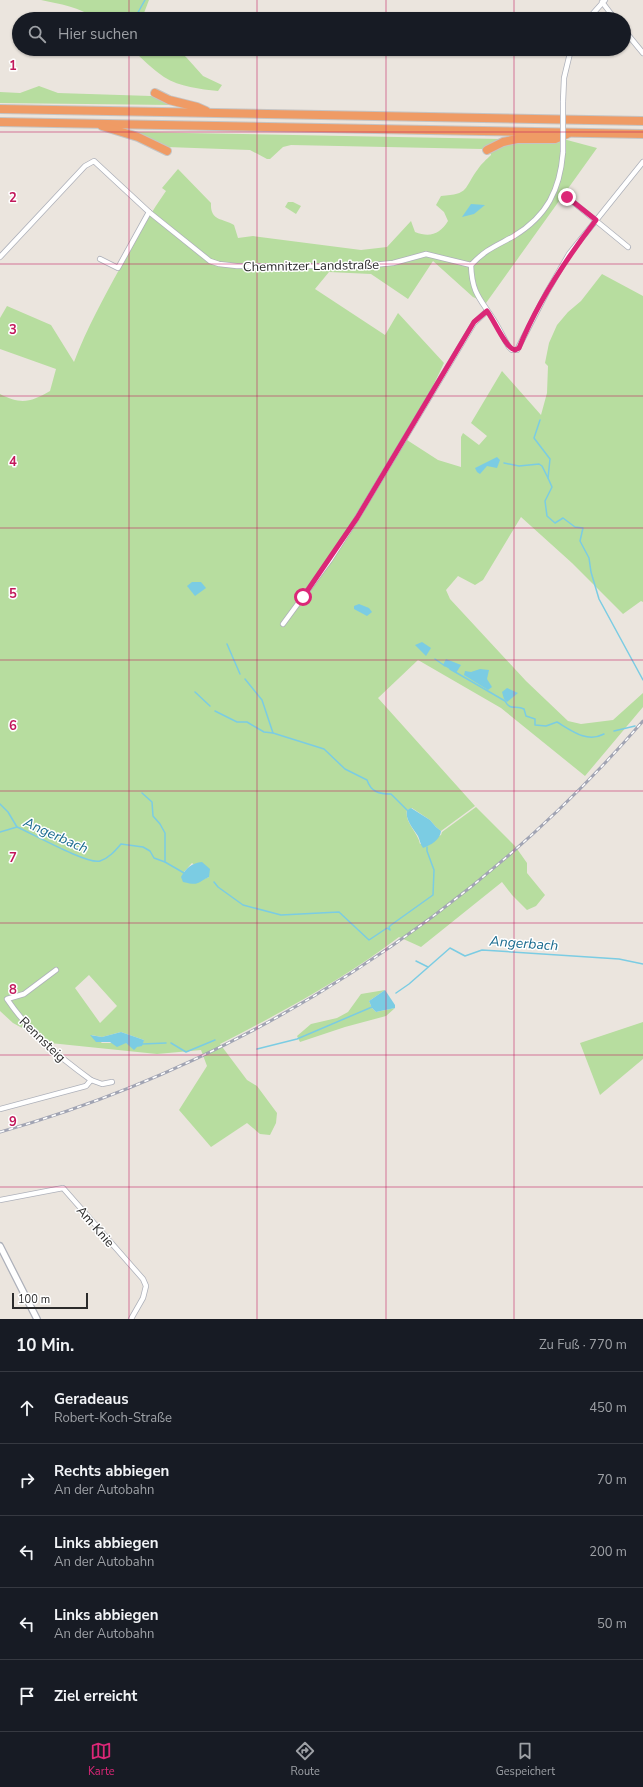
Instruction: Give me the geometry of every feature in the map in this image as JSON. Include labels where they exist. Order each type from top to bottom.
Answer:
[{"type":"highway","points":[[155,93],[169,100],[197,107],[211,113]]},
{"type":"highway","points":[[0,109],[643,122]]},
{"type":"highway","points":[[0,122],[643,134]]},
{"type":"highway","points":[[96,124],[138,137],[167,151]]},
{"type":"highway","points":[[487,150],[503,142],[517,138],[555,139],[569,133]]},
{"type":"street","points":[[594,12],[603,1],[610,12]]},
{"type":"street","points":[[631,38],[643,53]]},
{"type":"street","points":[[569,56],[564,78],[563,152],[560,176],[548,206],[534,222],[514,236],[490,247],[471,265],[475,292],[496,323],[508,347],[512,350],[517,350],[547,292],[569,254],[643,162]]},
{"type":"street","name":"Chemnitzer Landstraße","points":[[0,257],[85,166],[92,161],[97,162],[149,212],[210,261],[228,266],[363,266],[394,263],[426,254],[471,265]]},
{"type":"street","points":[[567,197],[628,247]]},
{"type":"street","points":[[100,260],[118,268],[149,212]]},
{"type":"street","points":[[283,624],[330,560],[357,518],[474,322],[487,311]]},
{"type":"street","name":"Rennsteig","points":[[56,970],[24,994],[7,999],[22,1020],[46,1044],[91,1080]]},
{"type":"street","points":[[0,1109],[86,1086],[91,1080],[102,1084],[112,1082]]},
{"type":"street","name":"Am Knie","points":[[0,1200],[63,1188],[143,1279],[146,1286],[145,1292],[131,1319]]},
{"type":"street","points":[[0,1246],[37,1319]]},
{"type":"green space","points":[[41,0],[149,0],[144,12],[83,12]]},
{"type":"green space","points":[[139,56],[185,56],[203,76],[222,85],[218,91],[190,87],[164,77]]},
{"type":"green space","points":[[39,86],[58,93],[151,96],[173,105],[0,103],[0,92],[20,93]]},
{"type":"green space","points":[[131,132],[502,139],[487,148],[482,149],[291,145],[283,147],[270,159],[267,159],[250,150],[167,147]]},
{"type":"green space","points":[[567,140],[597,148],[486,303],[473,297],[433,261],[408,299],[371,274],[329,272],[315,289],[385,335],[398,313],[444,363],[407,440],[438,460],[461,467],[461,437],[463,433],[479,445],[487,436],[471,423],[502,371],[541,415],[547,393],[548,366],[545,363],[549,343],[557,325],[568,312],[581,301],[602,274],[643,296],[643,602],[641,601],[623,614],[572,563],[521,517],[483,580],[475,585],[458,576],[446,590],[450,599],[526,681],[568,721],[581,724],[613,720],[643,693],[643,707],[585,776],[501,708],[418,660],[378,698],[475,806],[441,831],[430,820],[412,808],[407,810],[407,819],[417,835],[420,844],[441,835],[442,832],[476,807],[515,846],[527,863],[527,873],[545,895],[536,906],[527,910],[502,882],[421,947],[399,937],[335,981],[220,1044],[247,1080],[257,1086],[277,1113],[276,1123],[270,1135],[260,1134],[247,1123],[211,1147],[179,1110],[207,1066],[201,1050],[157,1054],[50,1043],[13,1023],[0,1011],[0,394],[20,401],[37,398],[50,391],[56,369],[0,349],[0,318],[7,306],[51,325],[74,362],[107,291],[142,228],[166,191],[162,188],[178,169],[211,203],[212,213],[215,216],[234,225],[238,238],[253,236],[361,250],[387,247],[411,221],[415,232],[430,235],[438,232],[448,221],[444,212],[436,205],[441,196],[457,194],[465,189],[482,163],[491,155],[490,150],[518,141]],"holes":[[[192,863],[209,877],[204,879],[183,873]],[[89,975],[117,1006],[100,1023],[75,988]],[[121,1032],[144,1040],[137,1047],[126,1043],[102,1043],[91,1035],[102,1037]]]},
{"type":"green space","points":[[288,202],[293,202],[301,206],[296,214],[285,207]]},
{"type":"green space","points":[[385,990],[369,1001],[372,1008],[376,1012],[395,1008],[386,1016],[345,1027],[300,1042],[297,1036],[311,1024],[337,1018],[348,1012],[361,994]]},
{"type":"green space","points":[[643,1022],[643,1059],[600,1095],[580,1043]]},
{"type":"water","points":[[471,204],[485,205],[474,214],[462,217]]},
{"type":"water","points":[[497,457],[500,460],[497,468],[487,466],[480,474],[477,472],[475,468]]},
{"type":"water","points":[[192,582],[201,582],[206,588],[195,596],[187,586]]},
{"type":"water","points":[[359,604],[369,608],[372,612],[367,616],[354,609],[354,606]]},
{"type":"water","points":[[422,642],[431,648],[426,656],[415,645]]},
{"type":"water","points":[[446,659],[461,665],[456,673],[443,665]]},
{"type":"water","points":[[480,669],[489,670],[487,679],[492,687],[488,690],[464,675],[465,671],[471,672]]},
{"type":"water","points":[[507,688],[518,693],[507,702],[504,699],[502,692]]},
{"type":"water","points":[[411,808],[430,820],[441,831],[437,840],[423,848],[407,817],[407,810]]},
{"type":"water","points":[[202,862],[210,869],[209,877],[195,884],[183,882],[181,877],[185,871],[192,865]]},
{"type":"water","points":[[385,990],[395,1005],[395,1008],[376,1012],[372,1008],[369,1001]]},
{"type":"water","points":[[121,1032],[144,1040],[142,1046],[137,1047],[134,1050],[126,1043],[117,1047],[110,1042],[96,1042],[90,1035],[102,1037]]},
{"type":"waterway","points":[[138,12],[145,0]]},
{"type":"waterway","points":[[540,420],[534,438],[550,459],[548,478],[552,487],[545,501],[547,516],[555,523],[563,518],[575,527],[583,528],[580,541],[589,558],[591,572],[599,599],[643,680]]},
{"type":"waterway","points":[[504,463],[519,466],[539,464],[542,466],[548,478]]},
{"type":"waterway","points":[[227,644],[240,674]]},
{"type":"waterway","points":[[435,659],[445,666]]},
{"type":"waterway","points":[[450,669],[505,701],[509,706],[524,709],[526,716],[535,719],[535,725],[546,726],[557,722],[586,737],[604,734]]},
{"type":"waterway","points":[[245,679],[262,700],[273,733],[324,749],[345,769],[367,780],[373,790],[383,794],[391,794],[407,810]]},
{"type":"waterway","points":[[195,692],[210,706]]},
{"type":"waterway","points":[[215,711],[237,722],[247,722],[264,732],[273,733]]},
{"type":"waterway","points":[[614,731],[635,726]]},
{"type":"waterway","points":[[142,793],[152,802],[153,816],[165,833],[165,862]]},
{"type":"waterway","points":[[0,804],[8,812],[17,827]]},
{"type":"waterway","name":"Angerbach","points":[[0,832],[17,827],[72,854],[94,861],[100,861],[106,858],[121,844],[143,847],[150,851],[154,858],[165,862],[184,873]]},
{"type":"waterway","name":"Angerbach","points":[[214,882],[218,887],[243,905],[281,915],[339,912],[369,940],[387,928],[390,930],[389,927],[391,925],[433,895],[434,870],[427,847]]},
{"type":"waterway","name":"Angerbach","points":[[396,993],[409,984],[450,948],[465,956],[482,950],[619,959],[643,964]]},
{"type":"waterway","name":"Angerbach","points":[[416,961],[428,967]]},
{"type":"waterway","points":[[257,1049],[297,1039],[372,1007]]},
{"type":"waterway","points":[[171,1043],[186,1052],[215,1040]]},
{"type":"waterway","points":[[142,1044],[166,1043]]},
{"type":"railway","points":[[0,1132],[92,1102],[181,1066],[268,1022],[351,973],[431,918],[506,857],[577,791],[643,721]]},
{"type":"route","points":[[303,597],[330,560],[357,518],[386,467],[431,396],[474,322],[487,311],[496,323],[508,347],[512,350],[517,350],[519,348],[547,292],[569,254],[596,220],[567,197]]}]
